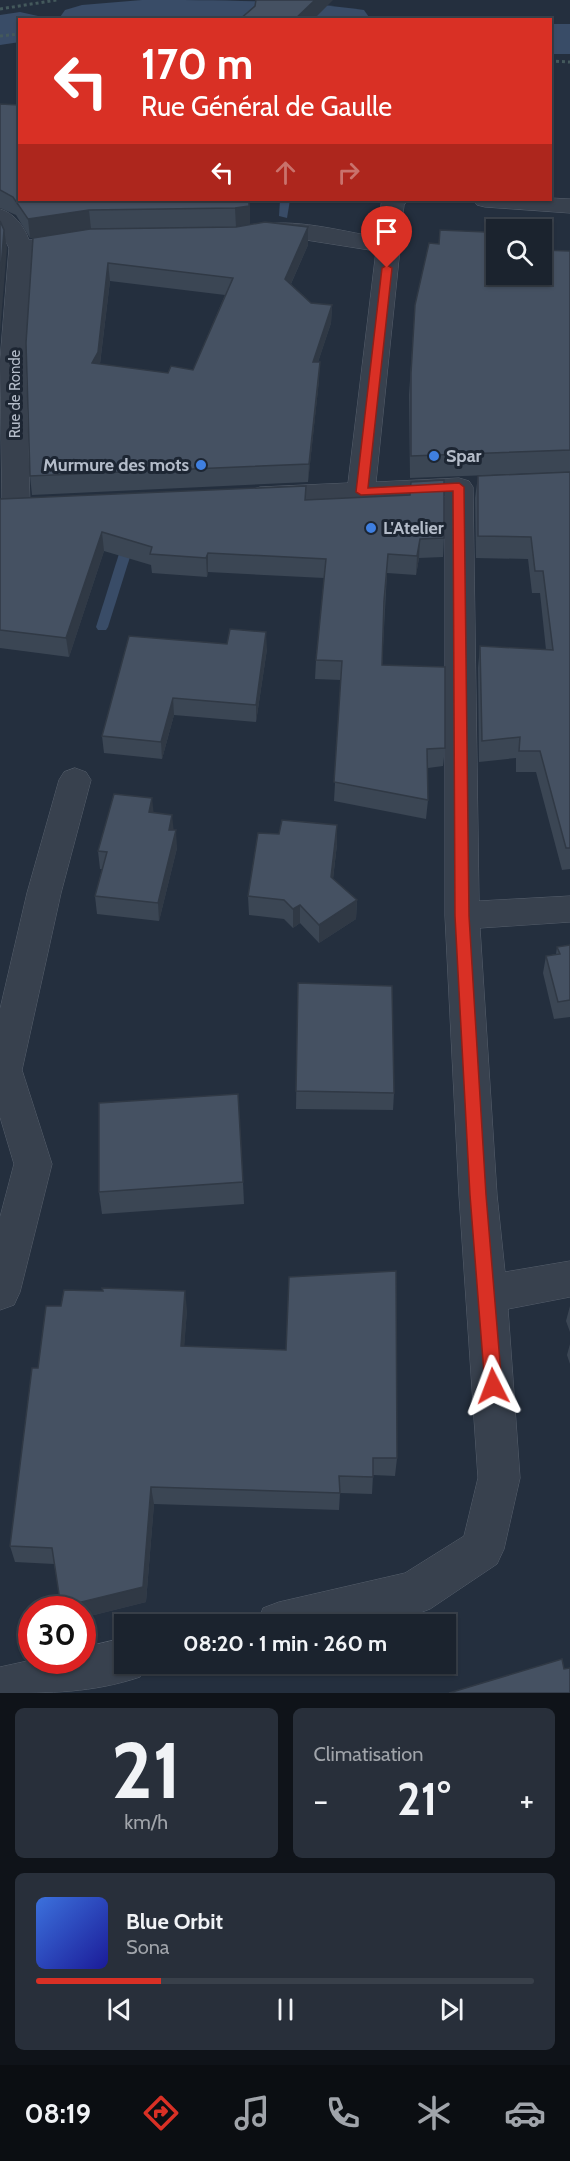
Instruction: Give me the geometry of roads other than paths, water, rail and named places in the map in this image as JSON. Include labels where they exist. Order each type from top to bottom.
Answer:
[{"type":"street","points":[[361,492],[390,246],[393,201]]},
{"type":"street","points":[[499,201],[570,206]]},
{"type":"street","points":[[0,216],[14,231],[21,248],[102,238]]},
{"type":"street","points":[[243,236],[268,230],[287,230],[390,246]]},
{"type":"street","name":"Rue de Ronde","points":[[20,506],[13,361],[21,248]]},
{"type":"street","points":[[231,497],[470,486],[462,916],[478,1195],[499,1478],[482,1549],[414,1593],[323,1614]]},
{"type":"street","points":[[0,1292],[33,1164],[4,1070],[44,892],[75,780]]},
{"type":"street","points":[[462,916],[570,909]]},
{"type":"street","points":[[487,1294],[570,1279]]},
{"type":"street","points":[[0,1690],[114,1662]]},
{"type":"waterway","points":[[105,18],[218,8],[326,18]]},
{"type":"waterway","points":[[0,30],[18,27]]},
{"type":"waterway","points":[[552,39],[570,39]]},
{"type":"waterway","points":[[284,216],[285,201]]},
{"type":"waterway","points":[[102,627],[129,541]]},
{"type":"place","name":"Spar","points":[[434,456]]},
{"type":"place","name":"Murmure des mots","points":[[201,465]]},
{"type":"place","name":"L'Atelier","points":[[371,528]]}]
